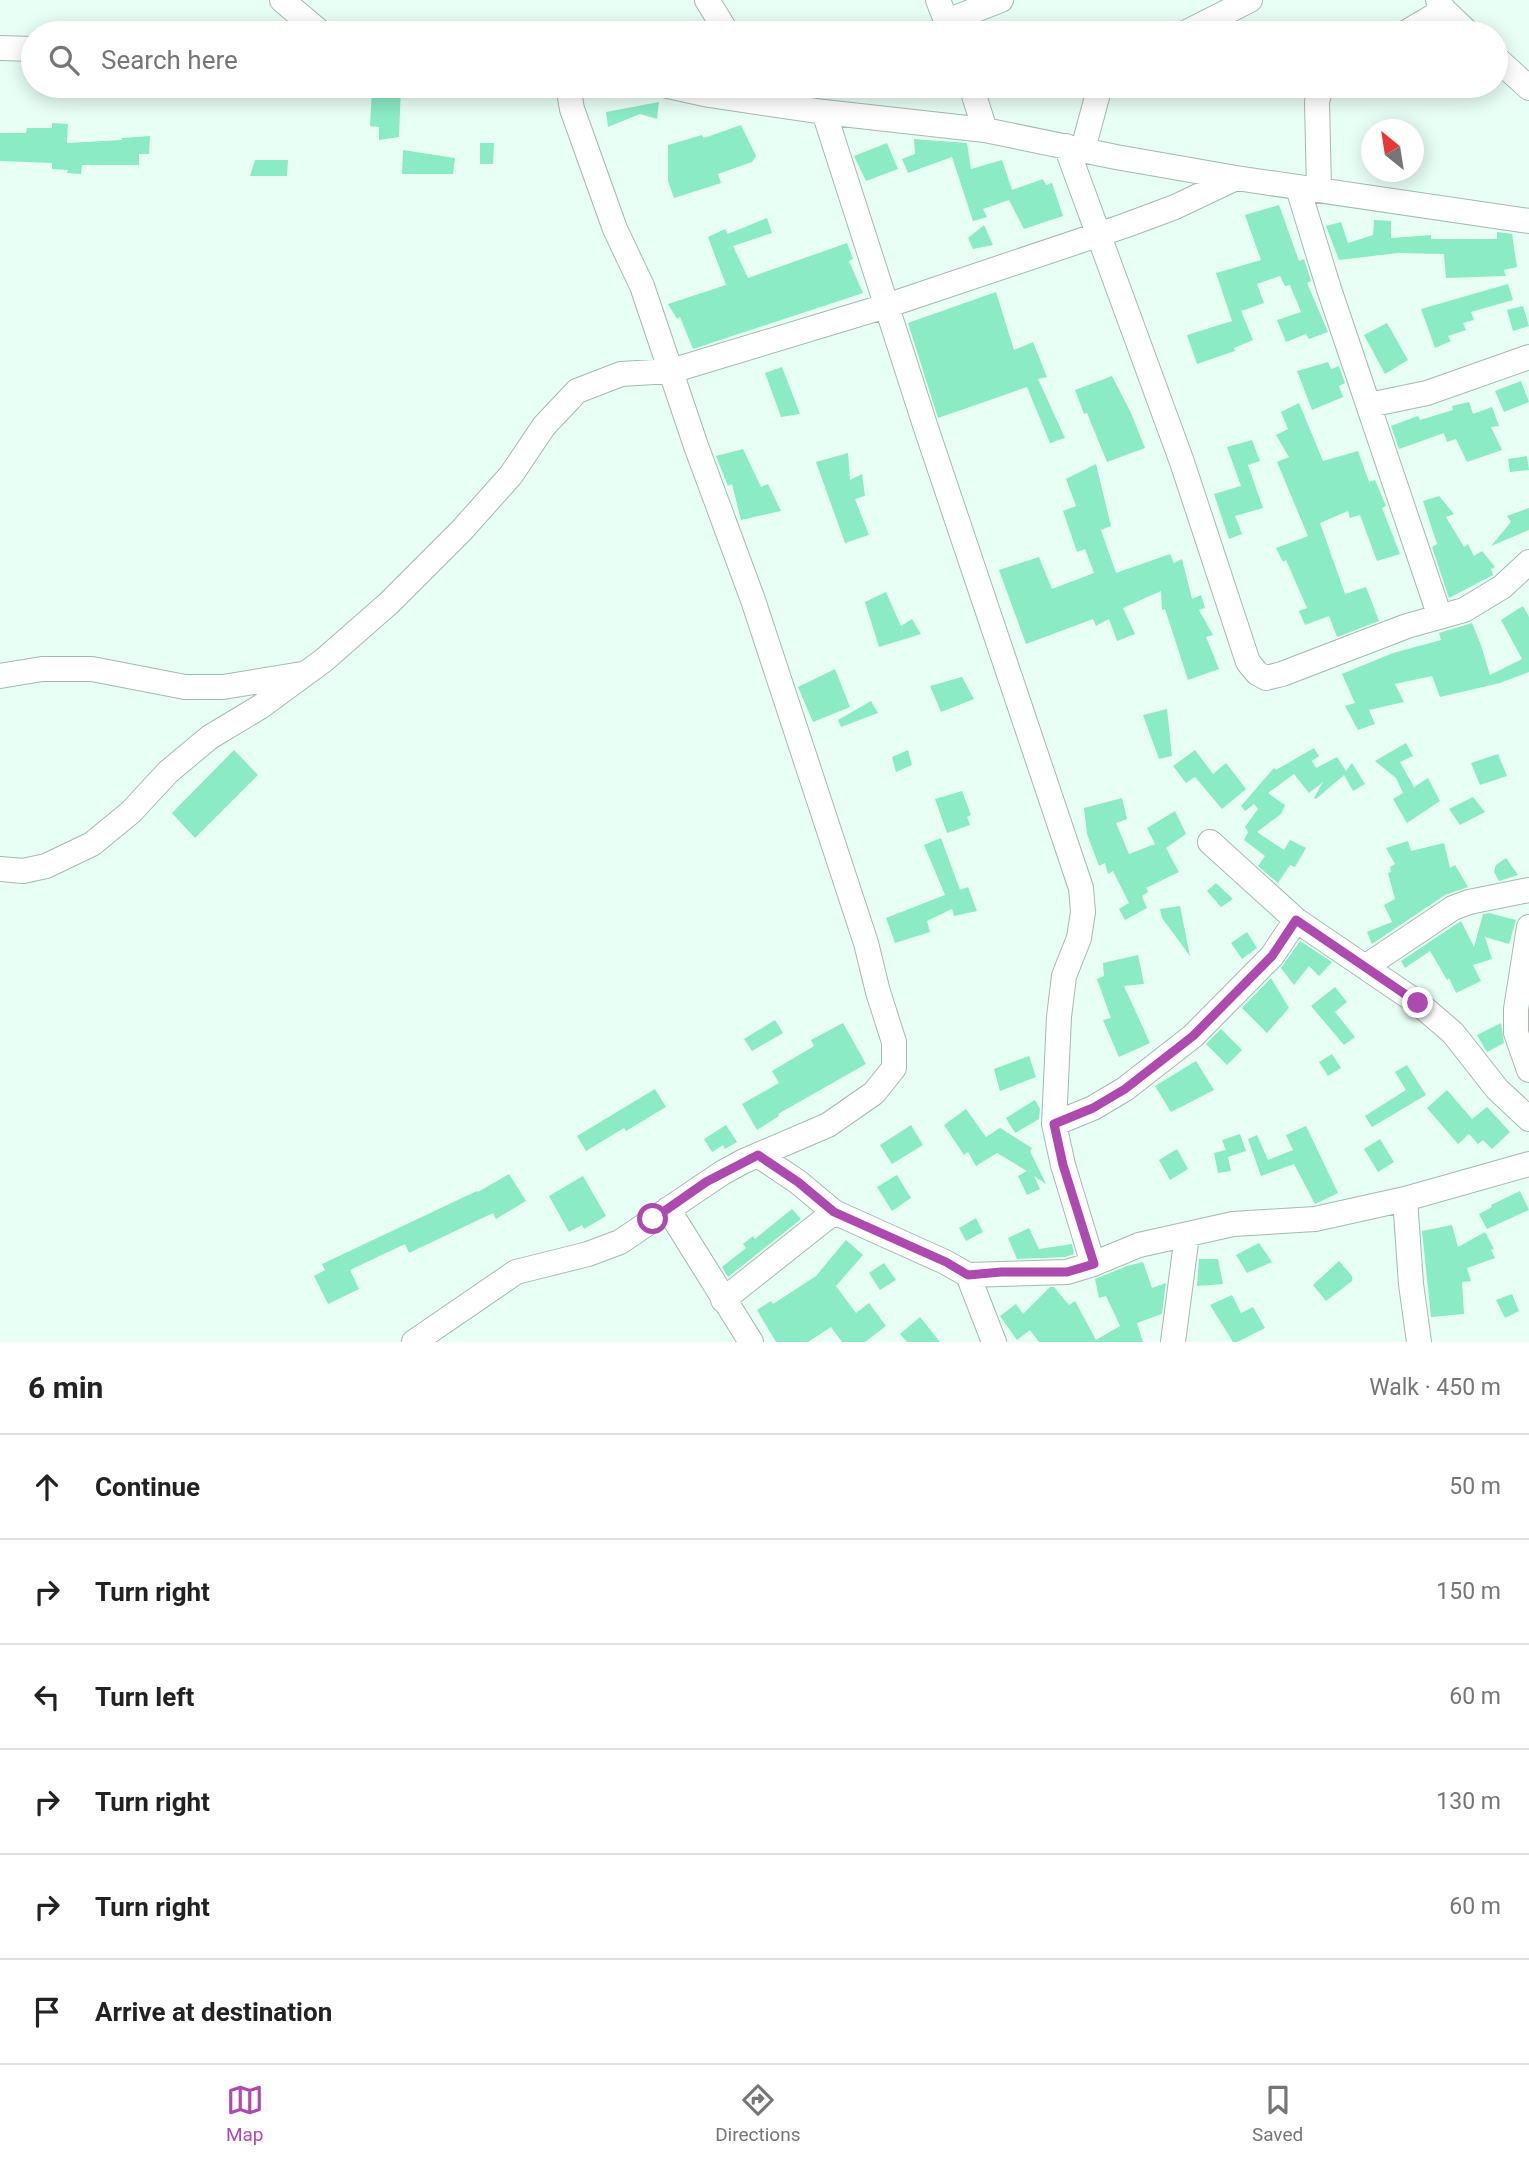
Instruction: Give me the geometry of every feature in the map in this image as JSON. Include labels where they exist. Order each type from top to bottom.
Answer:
[{"type":"street","points":[[282,0],[307,21]]},
{"type":"street","points":[[707,0],[720,21]]},
{"type":"street","points":[[945,18],[1001,0]]},
{"type":"street","points":[[1209,21],[1250,0]]},
{"type":"street","points":[[1420,21],[1441,5],[1456,21]]},
{"type":"street","points":[[0,48],[21,49]]},
{"type":"street","points":[[1508,69],[1529,88]]},
{"type":"street","points":[[414,1342],[516,1272],[602,1250],[620,1242],[706,1182],[758,1155],[828,1125],[874,1093],[894,1068],[894,1042],[866,943],[806,758],[642,286],[615,229],[570,98]]},
{"type":"street","points":[[729,98],[824,112],[985,130],[1236,178],[1529,221]]},
{"type":"street","points":[[975,98],[985,130]]},
{"type":"street","points":[[1095,98],[1074,148],[1099,233],[1186,475],[1248,662],[1257,673],[1266,678],[1282,674],[1407,626],[1464,610],[1502,587],[1529,562]]},
{"type":"street","points":[[1318,98],[1308,188],[1329,289],[1440,617]]},
{"type":"street","points":[[824,112],[886,306],[1081,888],[1083,912],[1079,938],[1064,976],[1059,1017],[1054,1124],[1063,1165],[1094,1264]]},
{"type":"street","points":[[0,869],[23,871],[46,866],[92,844],[131,812],[168,772],[211,737],[306,674],[390,603],[444,548],[511,475],[544,426],[578,391],[621,374],[671,371],[886,306],[1175,207],[1236,178]]},
{"type":"street","points":[[1369,405],[1427,393],[1529,357]]},
{"type":"street","points":[[0,676],[41,669],[92,669],[185,687],[223,687],[306,674]]},
{"type":"street","points":[[1210,842],[1296,920],[1418,1003],[1453,1033],[1497,1089],[1529,1119]]},
{"type":"street","points":[[1365,967],[1453,908],[1469,902],[1529,890]]},
{"type":"street","points":[[1054,1124],[1093,1108],[1125,1089],[1193,1036],[1272,956],[1296,920]]},
{"type":"street","points":[[1529,927],[1516,1009],[1524,1036],[1529,1070]]},
{"type":"street","points":[[758,1155],[798,1182],[834,1212],[946,1262],[968,1275],[1067,1272],[1139,1245],[1233,1224],[1315,1219],[1405,1199],[1529,1164]]},
{"type":"street","points":[[1405,1199],[1411,1284],[1419,1342]]},
{"type":"street","points":[[668,1209],[751,1342]]},
{"type":"street","points":[[723,1300],[834,1212]]},
{"type":"street","points":[[1173,1342],[1187,1235]]},
{"type":"street","points":[[968,1275],[994,1342]]},
{"type":"building","points":[[372,98],[401,98],[399,137],[379,140],[379,127],[370,126]]},
{"type":"building","points":[[659,102],[657,119],[640,114],[608,127],[606,112]]},
{"type":"building","points":[[52,123],[68,124],[67,143],[150,136],[149,154],[139,154],[139,165],[82,165],[81,174],[52,169],[52,163],[0,161],[0,133],[26,133],[27,128],[52,128]]},
{"type":"building","points":[[741,125],[756,156],[752,162],[718,174],[721,183],[674,198],[668,181],[668,145],[702,135],[704,138]]},
{"type":"building","points":[[914,139],[967,143],[971,169],[1002,160],[1012,190],[1043,179],[1046,185],[1052,183],[1063,216],[1024,229],[1009,200],[983,209],[987,217],[973,221],[952,157],[908,173],[902,159],[915,154]]},
{"type":"building","points":[[480,143],[494,143],[493,164],[480,164]]},
{"type":"building","points":[[887,143],[898,169],[866,181],[854,156]]},
{"type":"building","points":[[403,150],[455,158],[453,174],[402,174]]},
{"type":"building","points":[[255,160],[288,160],[287,176],[250,176]]},
{"type":"building","points":[[1279,205],[1299,261],[1304,259],[1311,281],[1307,283],[1328,332],[1309,339],[1306,334],[1286,342],[1277,320],[1301,312],[1290,285],[1285,286],[1280,276],[1257,284],[1264,303],[1241,311],[1253,340],[1234,348],[1235,351],[1197,364],[1187,335],[1232,321],[1216,273],[1261,260],[1245,215]]},
{"type":"building","points":[[767,218],[772,233],[733,246],[748,278],[847,243],[853,259],[849,261],[863,293],[693,349],[680,317],[677,319],[668,304],[726,285],[708,237],[725,229],[728,234]]},
{"type":"building","points":[[1374,220],[1391,221],[1391,238],[1431,235],[1431,239],[1497,239],[1497,232],[1512,234],[1517,267],[1504,270],[1506,276],[1446,278],[1444,254],[1398,253],[1339,260],[1326,226],[1341,222],[1348,243],[1373,235]]},
{"type":"building","points":[[984,225],[993,245],[973,249],[968,238]]},
{"type":"building","points":[[1508,284],[1513,300],[1471,312],[1474,320],[1463,323],[1466,330],[1448,336],[1451,341],[1435,348],[1421,309]]},
{"type":"building","points":[[996,292],[1014,350],[1033,342],[1047,377],[1038,379],[1065,438],[1050,443],[1027,387],[938,418],[908,323]]},
{"type":"building","points":[[1523,306],[1529,326],[1513,331],[1507,310]]},
{"type":"building","points":[[1387,323],[1408,360],[1385,374],[1364,335]]},
{"type":"building","points":[[1328,362],[1331,369],[1339,366],[1345,383],[1339,386],[1343,397],[1312,410],[1297,371]]},
{"type":"building","points":[[782,367],[800,414],[781,417],[765,373]]},
{"type":"building","points":[[1112,376],[1145,448],[1107,462],[1075,390]]},
{"type":"building","points":[[1521,381],[1529,402],[1504,412],[1495,391]]},
{"type":"building","points":[[1469,402],[1473,414],[1492,407],[1499,426],[1491,427],[1502,450],[1467,462],[1456,439],[1447,442],[1444,433],[1399,449],[1391,426],[1418,416],[1420,420],[1453,410],[1452,406]]},
{"type":"building","points":[[1299,403],[1323,461],[1358,451],[1369,482],[1375,480],[1386,506],[1382,508],[1400,554],[1377,561],[1360,515],[1350,518],[1348,511],[1320,523],[1345,594],[1366,587],[1379,621],[1337,637],[1329,616],[1305,625],[1299,611],[1307,608],[1286,560],[1283,562],[1276,548],[1308,536],[1277,462],[1289,457],[1276,435],[1288,429],[1281,412]]},
{"type":"building","points":[[1252,440],[1260,461],[1248,465],[1263,508],[1235,516],[1242,534],[1229,539],[1214,494],[1241,486],[1227,447]]},
{"type":"building","points":[[743,449],[761,487],[768,484],[781,511],[741,520],[732,484],[728,486],[716,456]]},
{"type":"building","points":[[848,453],[850,480],[862,474],[865,496],[855,499],[869,535],[845,543],[816,462]]},
{"type":"building","points":[[1527,456],[1529,470],[1510,472],[1508,459]]},
{"type":"building","points":[[1096,464],[1111,526],[1101,530],[1116,573],[1170,554],[1174,563],[1182,559],[1192,599],[1201,595],[1205,608],[1199,610],[1213,635],[1206,637],[1219,669],[1188,680],[1165,609],[1162,610],[1161,591],[1123,608],[1135,634],[1117,641],[1109,619],[1096,626],[1093,619],[1026,644],[999,570],[1039,557],[1052,589],[1094,573],[1085,549],[1077,552],[1063,511],[1076,506],[1066,479]]},
{"type":"building","points":[[1439,496],[1454,514],[1446,517],[1464,547],[1468,544],[1474,556],[1482,551],[1495,567],[1491,569],[1493,575],[1449,598],[1432,547],[1437,544],[1423,501]]},
{"type":"building","points":[[1529,508],[1529,530],[1491,546],[1511,522],[1507,516]]},
{"type":"building","points":[[886,592],[901,626],[912,619],[921,634],[879,647],[865,602]]},
{"type":"building","points":[[1523,606],[1529,617],[1529,672],[1500,683],[1440,697],[1432,676],[1395,684],[1404,702],[1369,710],[1375,724],[1358,730],[1345,706],[1355,703],[1342,674],[1393,653],[1441,640],[1439,633],[1472,623],[1490,675],[1522,659],[1501,620]]},
{"type":"building","points":[[835,669],[850,707],[813,722],[798,687]]},
{"type":"building","points":[[962,677],[974,699],[941,712],[930,686]]},
{"type":"building","points":[[871,701],[878,713],[841,727],[838,720]]},
{"type":"building","points":[[1167,709],[1172,756],[1159,759],[1143,715]]},
{"type":"building","points":[[1406,743],[1413,756],[1400,762],[1414,787],[1428,778],[1440,801],[1407,823],[1393,799],[1403,793],[1396,778],[1375,761]]},
{"type":"building","points":[[1314,748],[1319,756],[1312,761],[1316,768],[1337,757],[1346,771],[1352,763],[1365,784],[1353,791],[1344,775],[1316,799],[1314,798],[1323,782],[1309,793],[1294,774],[1268,793],[1285,805],[1281,814],[1257,832],[1284,850],[1290,840],[1306,848],[1295,867],[1290,865],[1278,883],[1258,866],[1265,856],[1244,840],[1248,832],[1245,827],[1258,809],[1254,804],[1245,811],[1241,806],[1274,768],[1276,770]]},
{"type":"building","points":[[234,750],[258,775],[195,838],[172,813]]},
{"type":"building","points":[[908,750],[912,765],[896,772],[892,757]]},
{"type":"building","points":[[1195,750],[1213,774],[1226,763],[1246,789],[1222,809],[1195,777],[1186,783],[1173,766]]},
{"type":"building","points":[[1498,754],[1507,776],[1480,785],[1471,763]]},
{"type":"building","points":[[962,791],[971,815],[967,817],[970,825],[947,833],[935,799]]},
{"type":"building","points":[[1473,797],[1485,812],[1460,825],[1449,809]]},
{"type":"building","points":[[1122,798],[1127,819],[1116,823],[1129,854],[1155,844],[1147,828],[1175,811],[1186,834],[1166,848],[1179,872],[1146,888],[1148,892],[1142,896],[1147,908],[1125,920],[1119,909],[1129,903],[1113,871],[1108,874],[1105,863],[1099,866],[1087,834],[1084,808]]},
{"type":"building","points":[[941,838],[960,890],[968,887],[977,911],[954,916],[952,909],[927,921],[930,932],[895,943],[886,918],[945,895],[924,845]]},
{"type":"building","points":[[1408,841],[1411,851],[1444,843],[1450,868],[1455,865],[1468,887],[1445,895],[1372,944],[1367,932],[1392,922],[1384,905],[1395,899],[1388,873],[1391,872],[1390,867],[1395,864],[1386,848]]},
{"type":"building","points":[[1506,858],[1518,875],[1499,881],[1494,872],[1496,865]]},
{"type":"building","points":[[1216,883],[1233,899],[1221,907],[1207,891]]},
{"type":"building","points":[[1180,906],[1190,956],[1162,918],[1160,909]]},
{"type":"building","points":[[1483,914],[1516,920],[1509,944],[1485,937],[1492,959],[1473,965],[1481,981],[1456,993],[1430,951],[1405,968],[1401,961],[1461,921],[1474,947]]},
{"type":"building","points":[[1247,932],[1257,948],[1242,959],[1231,943]]},
{"type":"building","points":[[1300,941],[1332,962],[1319,976],[1309,966],[1294,985],[1281,968]]},
{"type":"building","points":[[1138,955],[1144,984],[1124,986],[1150,1043],[1119,1057],[1103,1020],[1111,1018],[1097,979],[1104,976],[1103,963]]},
{"type":"building","points":[[1271,978],[1289,1008],[1267,1033],[1242,1008]]},
{"type":"building","points":[[1335,987],[1347,1002],[1335,1012],[1355,1037],[1344,1045],[1311,1006]]},
{"type":"building","points":[[775,1020],[783,1033],[752,1051],[744,1039]]},
{"type":"building","points":[[843,1023],[866,1064],[778,1114],[779,1116],[757,1130],[742,1104],[779,1083],[772,1071],[814,1046],[811,1040]]},
{"type":"building","points":[[1501,1023],[1504,1043],[1487,1052],[1477,1035]]},
{"type":"building","points":[[1221,1029],[1242,1050],[1227,1065],[1206,1044]]},
{"type":"building","points":[[1332,1054],[1341,1068],[1328,1076],[1319,1062]]},
{"type":"building","points":[[1029,1056],[1036,1077],[1000,1091],[994,1069]]},
{"type":"building","points":[[1196,1061],[1214,1090],[1171,1112],[1155,1086]]},
{"type":"building","points":[[1407,1065],[1426,1095],[1372,1127],[1365,1116],[1406,1090],[1395,1072]]},
{"type":"building","points":[[655,1089],[666,1107],[586,1151],[577,1136]]},
{"type":"building","points":[[1447,1090],[1472,1119],[1487,1107],[1510,1132],[1492,1149],[1483,1140],[1478,1144],[1469,1134],[1458,1144],[1427,1108]]},
{"type":"building","points":[[1035,1100],[1040,1109],[1039,1119],[1015,1133],[1006,1118]]},
{"type":"building","points":[[966,1109],[986,1137],[1000,1128],[1032,1148],[1030,1151],[1046,1184],[1034,1176],[1040,1189],[1027,1195],[1018,1176],[1027,1171],[997,1153],[976,1166],[968,1152],[964,1155],[944,1125]]},
{"type":"building","points":[[726,1125],[737,1142],[725,1149],[723,1145],[712,1152],[704,1139]]},
{"type":"building","points":[[911,1125],[923,1145],[892,1164],[880,1145]]},
{"type":"building","points":[[1306,1126],[1338,1193],[1315,1204],[1294,1164],[1261,1176],[1248,1139],[1257,1135],[1268,1160],[1293,1150],[1286,1135]]},
{"type":"building","points":[[1240,1134],[1246,1151],[1228,1157],[1231,1171],[1218,1173],[1214,1153],[1226,1150],[1222,1140]]},
{"type":"building","points":[[1380,1139],[1394,1162],[1378,1172],[1364,1149]]},
{"type":"building","points":[[1177,1149],[1188,1169],[1170,1180],[1159,1160]]},
{"type":"building","points":[[509,1174],[526,1201],[496,1219],[493,1213],[409,1253],[405,1244],[350,1270],[359,1289],[328,1304],[314,1276],[325,1270],[322,1264],[478,1192]]},
{"type":"building","points":[[897,1175],[911,1198],[892,1211],[877,1187]]},
{"type":"building","points":[[583,1176],[606,1216],[584,1229],[582,1225],[569,1232],[549,1196]]},
{"type":"building","points":[[1520,1191],[1529,1210],[1487,1229],[1479,1214]]},
{"type":"building","points":[[792,1209],[801,1219],[728,1277],[722,1267],[746,1248],[743,1244],[753,1236],[755,1239]]},
{"type":"building","points":[[976,1218],[983,1232],[966,1241],[959,1228]]},
{"type":"building","points":[[1452,1225],[1458,1247],[1485,1232],[1494,1249],[1491,1250],[1495,1258],[1467,1268],[1471,1281],[1462,1282],[1464,1314],[1431,1317],[1422,1231]]},
{"type":"building","points":[[1029,1228],[1039,1249],[1072,1244],[1074,1254],[1065,1257],[1017,1259],[1008,1238]]},
{"type":"building","points":[[846,1240],[863,1255],[836,1286],[856,1313],[869,1303],[886,1326],[865,1342],[842,1342],[831,1327],[808,1342],[776,1342],[757,1310],[771,1301],[773,1304],[816,1276]]},
{"type":"building","points":[[1259,1243],[1272,1262],[1247,1273],[1236,1255]]},
{"type":"building","points":[[1199,1259],[1218,1259],[1223,1284],[1197,1286]]},
{"type":"building","points":[[1339,1261],[1352,1276],[1352,1281],[1326,1301],[1313,1285]]},
{"type":"building","points":[[1143,1262],[1152,1288],[1166,1283],[1162,1314],[1137,1323],[1143,1342],[1039,1342],[1030,1330],[1017,1340],[1000,1316],[1016,1304],[1023,1314],[1050,1287],[1054,1287],[1069,1305],[1075,1301],[1096,1340],[1120,1326],[1106,1296],[1099,1298],[1095,1279]]},
{"type":"building","points":[[884,1263],[896,1280],[880,1290],[869,1273]]},
{"type":"building","points":[[1512,1294],[1519,1311],[1505,1318],[1496,1300]]},
{"type":"building","points":[[1232,1295],[1241,1313],[1253,1307],[1265,1328],[1237,1342],[1233,1342],[1210,1305]]},
{"type":"building","points":[[920,1317],[940,1342],[907,1342],[900,1334]]},
{"type":"route","points":[[653,1219],[706,1182],[758,1155],[798,1182],[834,1212],[853,1218],[968,1275],[1067,1272],[1094,1264],[1063,1165],[1054,1124],[1093,1108],[1165,1060],[1218,1012],[1272,956],[1296,920],[1345,956],[1418,1003]]}]
